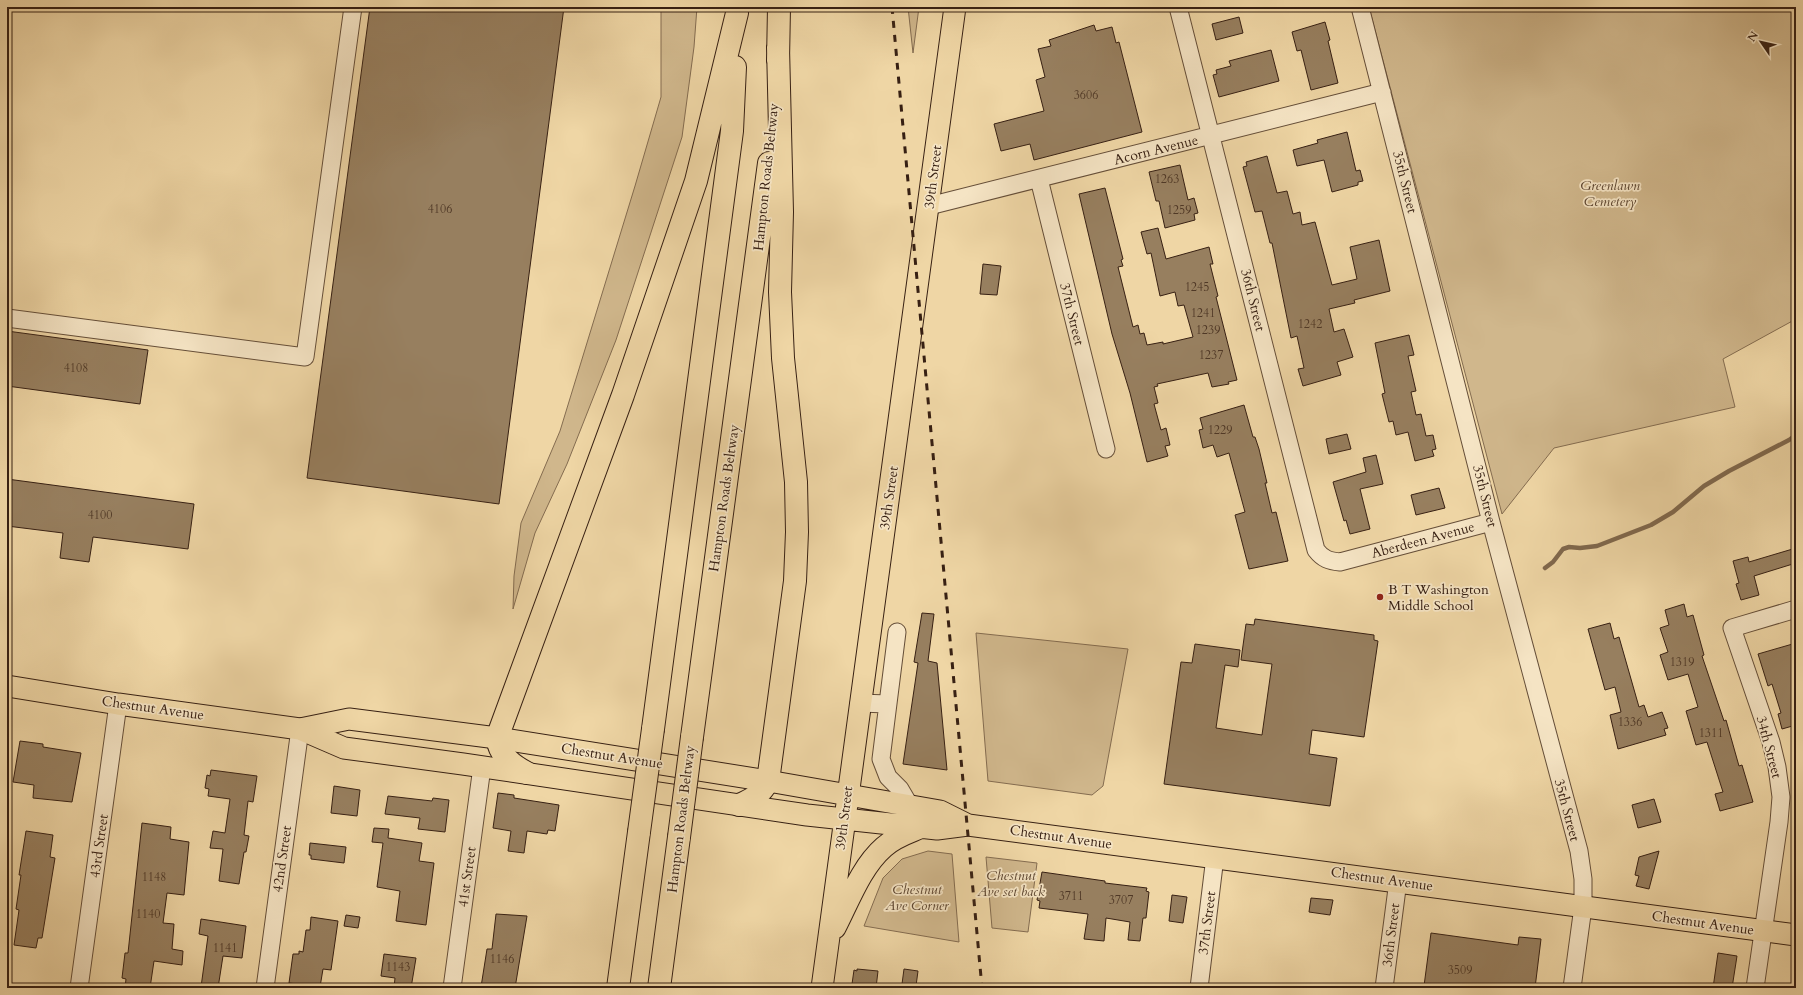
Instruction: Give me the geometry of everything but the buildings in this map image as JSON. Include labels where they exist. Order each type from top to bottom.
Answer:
[{"type":"highway","name":"Hampton Roads Beltway","points":[[658,988],[765,199],[775,110],[779,7]]},
{"type":"highway","points":[[618,988],[732,131],[737,10]]},
{"type":"highway","points":[[527,773],[515,767],[502,754],[497,738],[623,396],[696,181],[737,10]]},
{"type":"highway","points":[[739,805],[748,802],[760,793],[768,781],[794,581],[797,532],[796,482],[782,343],[780,292],[782,212],[778,47]]},
{"type":"main road","name":"39th Street","points":[[822,988],[859,703],[929,206],[955,7]]},
{"type":"main road","name":"Chestnut Avenue","points":[[7,686],[118,704],[300,729],[344,748],[527,773],[844,820],[937,829],[968,825],[1796,935]]},
{"type":"main road","name":"Chestnut Avenue","points":[[300,729],[349,719],[497,738],[847,794],[940,811],[968,825]]},
{"type":"main road","points":[[828,941],[867,868],[876,856],[885,846],[900,836],[921,828]]},
{"type":"street","points":[[7,318],[305,357],[352,7]]},
{"type":"street","name":"36th Street","points":[[1178,7],[1312,542],[1322,558],[1331,562],[1340,562],[1355,558]]},
{"type":"street","name":"35th Street","points":[[1360,7],[1491,522],[1578,851],[1583,879],[1583,906],[1572,988]]},
{"type":"street","name":"Acorn Avenue","points":[[929,206],[1382,92]]},
{"type":"street","name":"37th Street","points":[[1039,179],[1106,449]]},
{"type":"street","name":"Aberdeen Avenue","points":[[1355,558],[1491,522]]},
{"type":"street","name":"34th Street","points":[[1755,988],[1779,822],[1788,794],[1777,767],[1771,742],[1732,628],[1796,609]]},
{"type":"street","points":[[897,632],[881,759],[888,777],[900,790],[910,806]]},
{"type":"street","points":[[859,703],[888,704]]},
{"type":"street","name":"43rd Street","points":[[79,988],[118,704]]},
{"type":"street","name":"42nd Street","points":[[265,988],[300,729]]},
{"type":"street","name":"41st Street","points":[[452,988],[482,767]]},
{"type":"street","name":"37th Street","points":[[1199,988],[1215,857]]},
{"type":"street","name":"36th Street","points":[[1384,988],[1398,881]]},
{"type":"green space","points":[[661,7],[697,7],[694,47],[682,137],[616,340],[567,464],[535,533],[513,609],[514,576],[521,523],[560,431],[661,97]]},
{"type":"green space","points":[[908,7],[919,7],[913,53]]},
{"type":"green space","name":"Greenlawn Cemetery","points":[[1369,7],[1796,7],[1796,319],[1723,359],[1735,407],[1554,448],[1502,514]]},
{"type":"green space","points":[[976,633],[1128,649],[1103,786],[1092,795],[988,781]]},
{"type":"green space","name":"Chestnut Ave Corner","points":[[928,851],[952,854],[959,942],[864,926],[883,878],[902,859]]},
{"type":"green space","name":"Chestnut Ave set back","points":[[986,857],[1037,863],[1028,932],[992,928]]},
{"type":"waterway","points":[[1545,568],[1553,562],[1563,549],[1569,547],[1580,548],[1597,546],[1651,525],[1673,512],[1704,486],[1796,435]]},
{"type":"railway","points":[[892,7],[982,988]]},
{"type":"place","name":"B T Washington Middle School","points":[[1380,597]]}]
